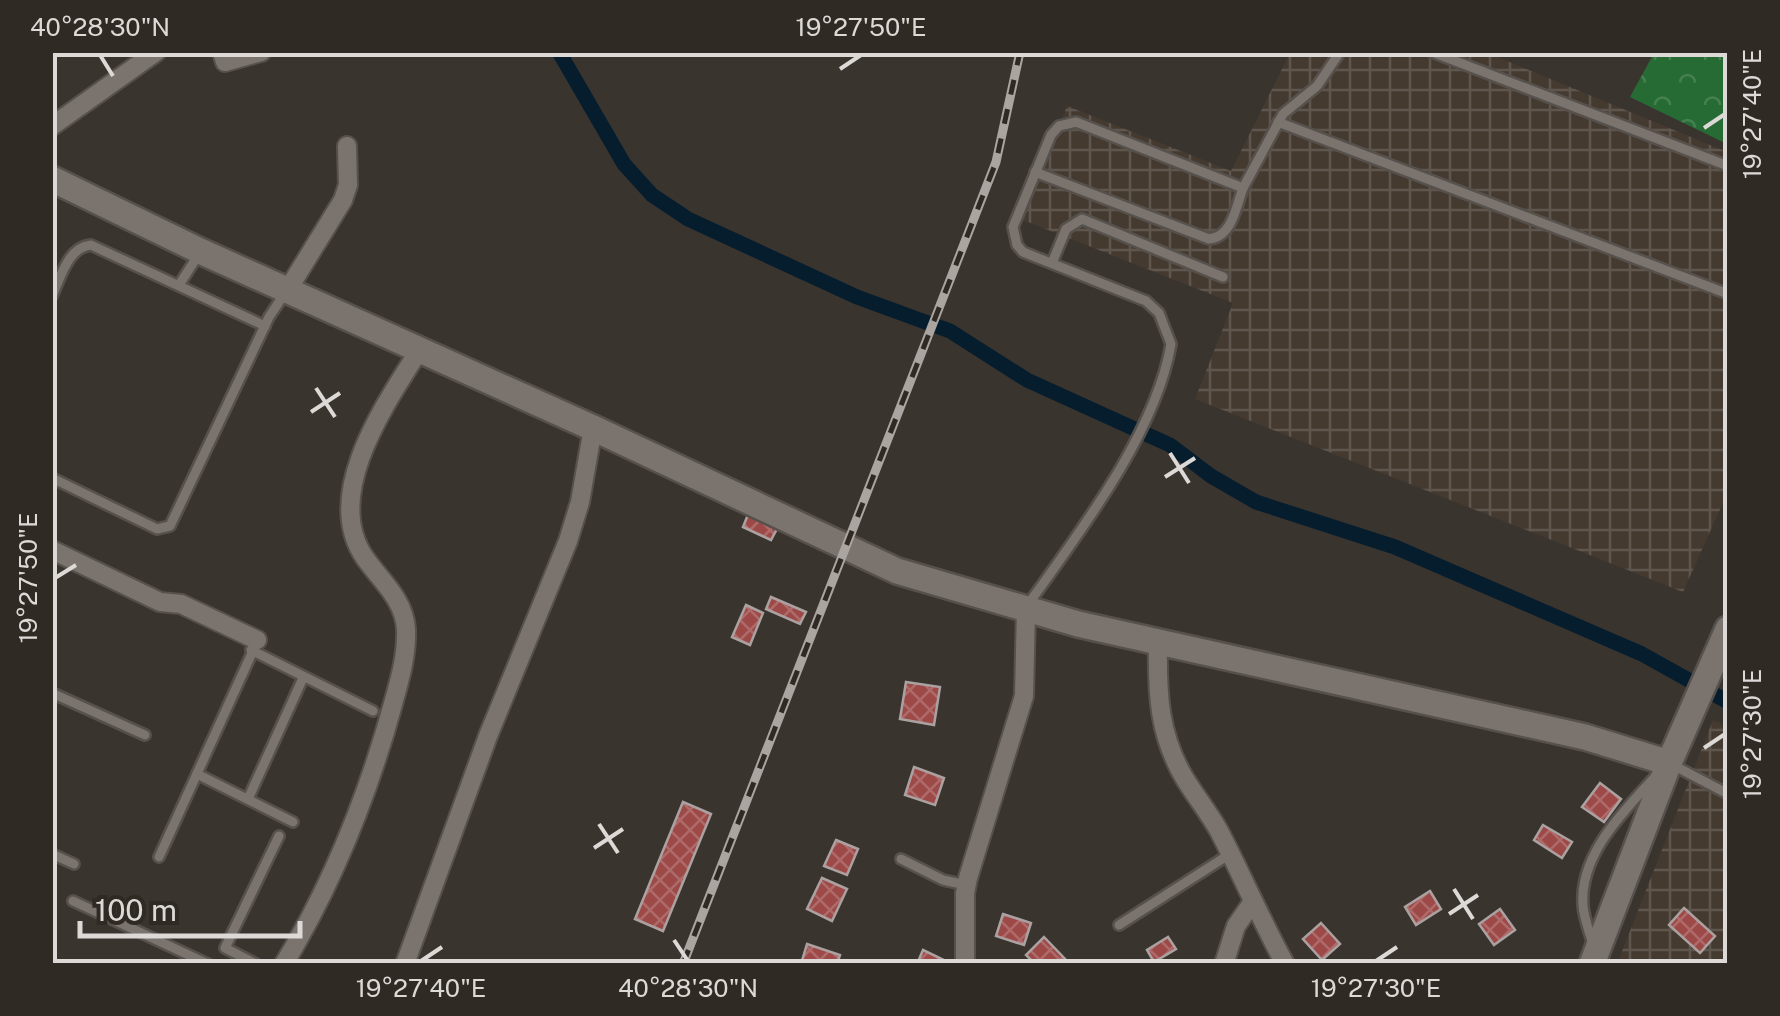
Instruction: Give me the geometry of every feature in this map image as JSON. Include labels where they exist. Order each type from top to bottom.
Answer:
[{"type":"main road","points":[[52,179],[286,291],[897,570],[1158,644],[1585,737],[1669,763]]},
{"type":"main road","points":[[1596,960],[1669,763],[1728,629]]},
{"type":"street","points":[[52,126],[156,52]]},
{"type":"street","points":[[222,52],[224,62],[261,52]]},
{"type":"street","points":[[286,291],[343,200],[348,185],[347,146]]},
{"type":"street","points":[[284,964],[350,834],[384,740],[402,675],[404,614],[357,545],[349,510],[364,448],[385,403],[420,349]]},
{"type":"street","points":[[406,964],[488,736],[568,541],[580,502],[593,428]]},
{"type":"street","points":[[52,550],[160,602],[181,604],[252,643]]},
{"type":"street","points":[[966,964],[966,886],[1024,696],[1026,608]]},
{"type":"street","points":[[1158,644],[1157,685],[1168,749],[1230,854],[1285,964]]},
{"type":"street","points":[[1224,964],[1236,926],[1252,903]]},
{"type":"lane","points":[[1035,172],[1214,239],[1226,232],[1243,188],[1278,122],[1317,86],[1340,52]]},
{"type":"lane","points":[[1432,52],[1728,166]]},
{"type":"lane","points":[[1026,608],[1101,502],[1145,418],[1171,344],[1159,313],[1146,301],[1023,252],[1013,237],[1013,227],[1054,130],[1076,122],[1243,188]]},
{"type":"lane","points":[[1278,122],[1728,294]]},
{"type":"lane","points":[[1088,220],[1096,196]]},
{"type":"lane","points":[[1052,264],[1066,229],[1077,220],[1088,220],[1223,277]]},
{"type":"lane","points":[[52,296],[72,255],[84,245],[100,248],[265,326]]},
{"type":"lane","points":[[179,285],[200,251]]},
{"type":"lane","points":[[52,478],[157,529],[170,526],[265,326],[286,291]]},
{"type":"lane","points":[[159,857],[252,643],[304,678],[374,711]]},
{"type":"lane","points":[[248,799],[304,678]]},
{"type":"lane","points":[[52,693],[144,734]]},
{"type":"lane","points":[[1596,960],[1583,909],[1587,876],[1602,839],[1669,763],[1728,794]]},
{"type":"lane","points":[[197,774],[293,822]]},
{"type":"lane","points":[[256,964],[225,948],[279,836]]},
{"type":"lane","points":[[52,854],[74,864]]},
{"type":"lane","points":[[1119,924],[1230,854]]},
{"type":"lane","points":[[900,859],[942,880],[966,886]]},
{"type":"lane","points":[[74,901],[208,964]]},
{"type":"shaded area","points":[[1290,53],[1488,53],[1727,152],[1727,494],[1683,592],[1195,399],[1233,303],[1023,220],[1067,106],[1231,171]]},
{"type":"shaded area","points":[[1713,720],[1727,726],[1727,963],[1617,964]]},
{"type":"green space","points":[[1654,53],[1727,53],[1727,144],[1630,97]]},
{"type":"building","points":[[749,512],[779,525],[771,540],[743,527]]},
{"type":"building","points":[[771,597],[806,612],[800,624],[766,609]]},
{"type":"building","points":[[746,605],[763,613],[750,645],[732,637]]},
{"type":"building","points":[[906,682],[940,687],[934,725],[900,719]]},
{"type":"building","points":[[914,767],[944,778],[935,805],[905,795]]},
{"type":"building","points":[[1600,783],[1621,799],[1604,822],[1582,807]]},
{"type":"building","points":[[683,802],[711,814],[663,931],[635,919]]},
{"type":"building","points":[[1543,825],[1572,842],[1562,858],[1534,840]]},
{"type":"building","points":[[836,840],[858,849],[847,875],[824,866]]},
{"type":"building","points":[[822,878],[847,889],[832,921],[807,909]]},
{"type":"building","points":[[1430,891],[1441,909],[1416,925],[1405,907]]},
{"type":"building","points":[[1684,908],[1715,936],[1700,953],[1669,925]]},
{"type":"building","points":[[1500,909],[1515,930],[1494,945],[1479,924]]},
{"type":"building","points":[[1003,914],[1031,923],[1024,945],[996,936]]},
{"type":"building","points":[[1321,923],[1340,944],[1322,960],[1303,939]]},
{"type":"building","points":[[1044,937],[1067,961],[1064,964],[1035,964],[1026,955]]},
{"type":"building","points":[[1168,937],[1176,949],[1154,962],[1147,950]]},
{"type":"building","points":[[807,944],[840,955],[837,964],[801,964]]},
{"type":"building","points":[[923,950],[944,960],[942,964],[917,964]]},
{"type":"waterway","points":[[559,52],[624,164],[652,195],[688,219],[857,297],[950,331],[1027,380],[1170,445],[1211,476],[1256,502],[1395,547],[1642,654],[1728,702]]},
{"type":"railway","points":[[683,964],[996,162],[1020,52]]}]
